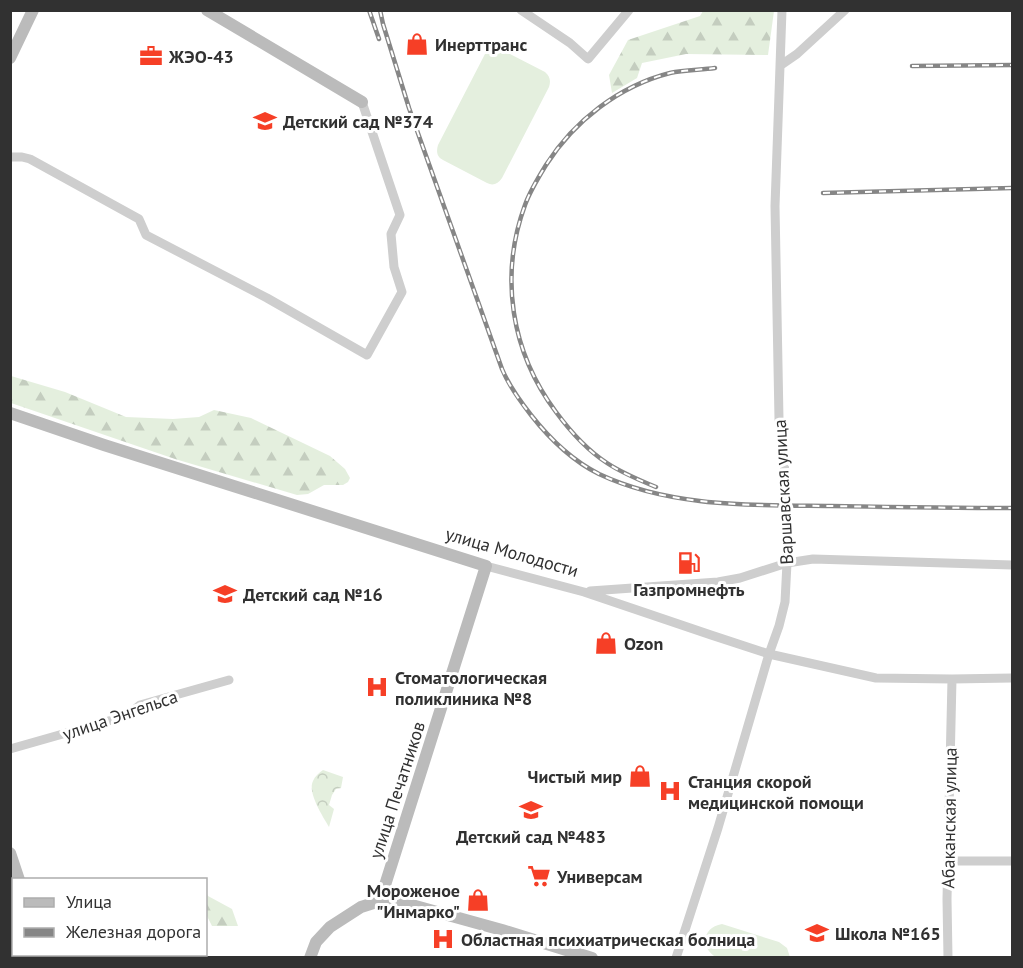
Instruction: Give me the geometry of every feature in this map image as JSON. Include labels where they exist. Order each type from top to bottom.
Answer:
[{"type":"street","points":[[10,58],[33,10]]},
{"type":"street","points":[[10,158],[30,159],[129,213],[139,219],[146,235],[267,298],[367,355],[402,292],[394,267],[392,234],[400,215],[362,102],[207,10]]},
{"type":"street","points":[[521,10],[570,43],[588,59],[628,10]]},
{"type":"street","name":"Варшавская улица","points":[[676,957],[718,828],[785,602],[786,482],[779,419],[775,206],[782,10]]},
{"type":"street","points":[[781,65],[797,54],[845,10]]},
{"type":"street","name":"улица Молодости","points":[[10,412],[104,445],[486,566],[584,592],[769,654],[876,678],[952,680],[1012,678]]},
{"type":"street","points":[[584,592],[718,582],[813,558],[1012,565]]},
{"type":"street","name":"улица Печатников","points":[[380,901],[486,566]]},
{"type":"street","name":"улица Энгельса","points":[[10,749],[112,720],[129,714],[140,705],[230,680]]},
{"type":"street","name":"Абаканская улица","points":[[948,957],[947,899],[952,680]]},
{"type":"street","points":[[10,853],[19,878]]},
{"type":"street","points":[[948,861],[1012,861]]},
{"type":"street","points":[[310,957],[316,942],[330,927],[361,907],[380,901],[409,904],[592,957]]},
{"type":"green space","points":[[703,11],[774,11],[768,55],[686,54],[642,63],[637,78],[612,93],[609,75],[628,40],[700,16]]},
{"type":"green space","points":[[494,48],[545,72],[550,83],[502,178],[497,183],[491,184],[441,159],[437,150],[485,54]]},
{"type":"green space","points":[[11,376],[65,392],[126,417],[173,419],[199,417],[214,410],[251,418],[330,456],[345,469],[350,478],[343,485],[324,485],[308,494],[297,495],[175,459],[11,403]]},
{"type":"green space","points":[[323,770],[343,777],[341,788],[336,789],[329,805],[334,809],[329,827],[312,791],[314,779]]},
{"type":"green space","points":[[207,894],[232,909],[238,926],[212,926],[207,916]]},
{"type":"green space","points":[[722,924],[779,942],[787,948],[790,957],[716,957],[705,943],[707,933]]},
{"type":"railway","points":[[369,10],[379,39]]},
{"type":"railway","points":[[380,10],[409,108],[502,369],[515,393],[531,415],[571,456],[589,469],[626,485],[684,499],[772,505],[1012,508]]},
{"type":"railway","points":[[912,66],[1012,65]]},
{"type":"railway","points":[[656,487],[619,470],[593,452],[567,426],[541,389],[520,339],[514,313],[513,259],[517,232],[532,190],[557,149],[584,120],[616,96],[651,79],[670,73],[715,68]]},
{"type":"railway","points":[[823,193],[1012,188]]},
{"type":"place","name":"Инерттранс","points":[[417,44]]},
{"type":"place","name":"ЖЭО-43","points":[[151,56]]},
{"type":"place","name":"Детский сад №374","points":[[265,121]]},
{"type":"place","name":"Газпромнефть","points":[[689,563]]},
{"type":"place","name":"Детский сад №16","points":[[225,594]]},
{"type":"place","name":"Ozon","points":[[606,643]]},
{"type":"place","name":"Стоматологическая поликлиника №8","points":[[377,687]]},
{"type":"place","name":"Чистый мир","points":[[640,776]]},
{"type":"place","name":"Станция скорой медицинской помощи","points":[[670,791]]},
{"type":"place","name":"Детский сад №483","points":[[531,810]]},
{"type":"place","name":"Универсам","points":[[539,876]]},
{"type":"place","name":"Мороженое \"Инмарко\"","points":[[478,900]]},
{"type":"place","name":"Школа №165","points":[[817,933]]},
{"type":"place","name":"Областная психиатрическая болница","points":[[443,939]]}]
